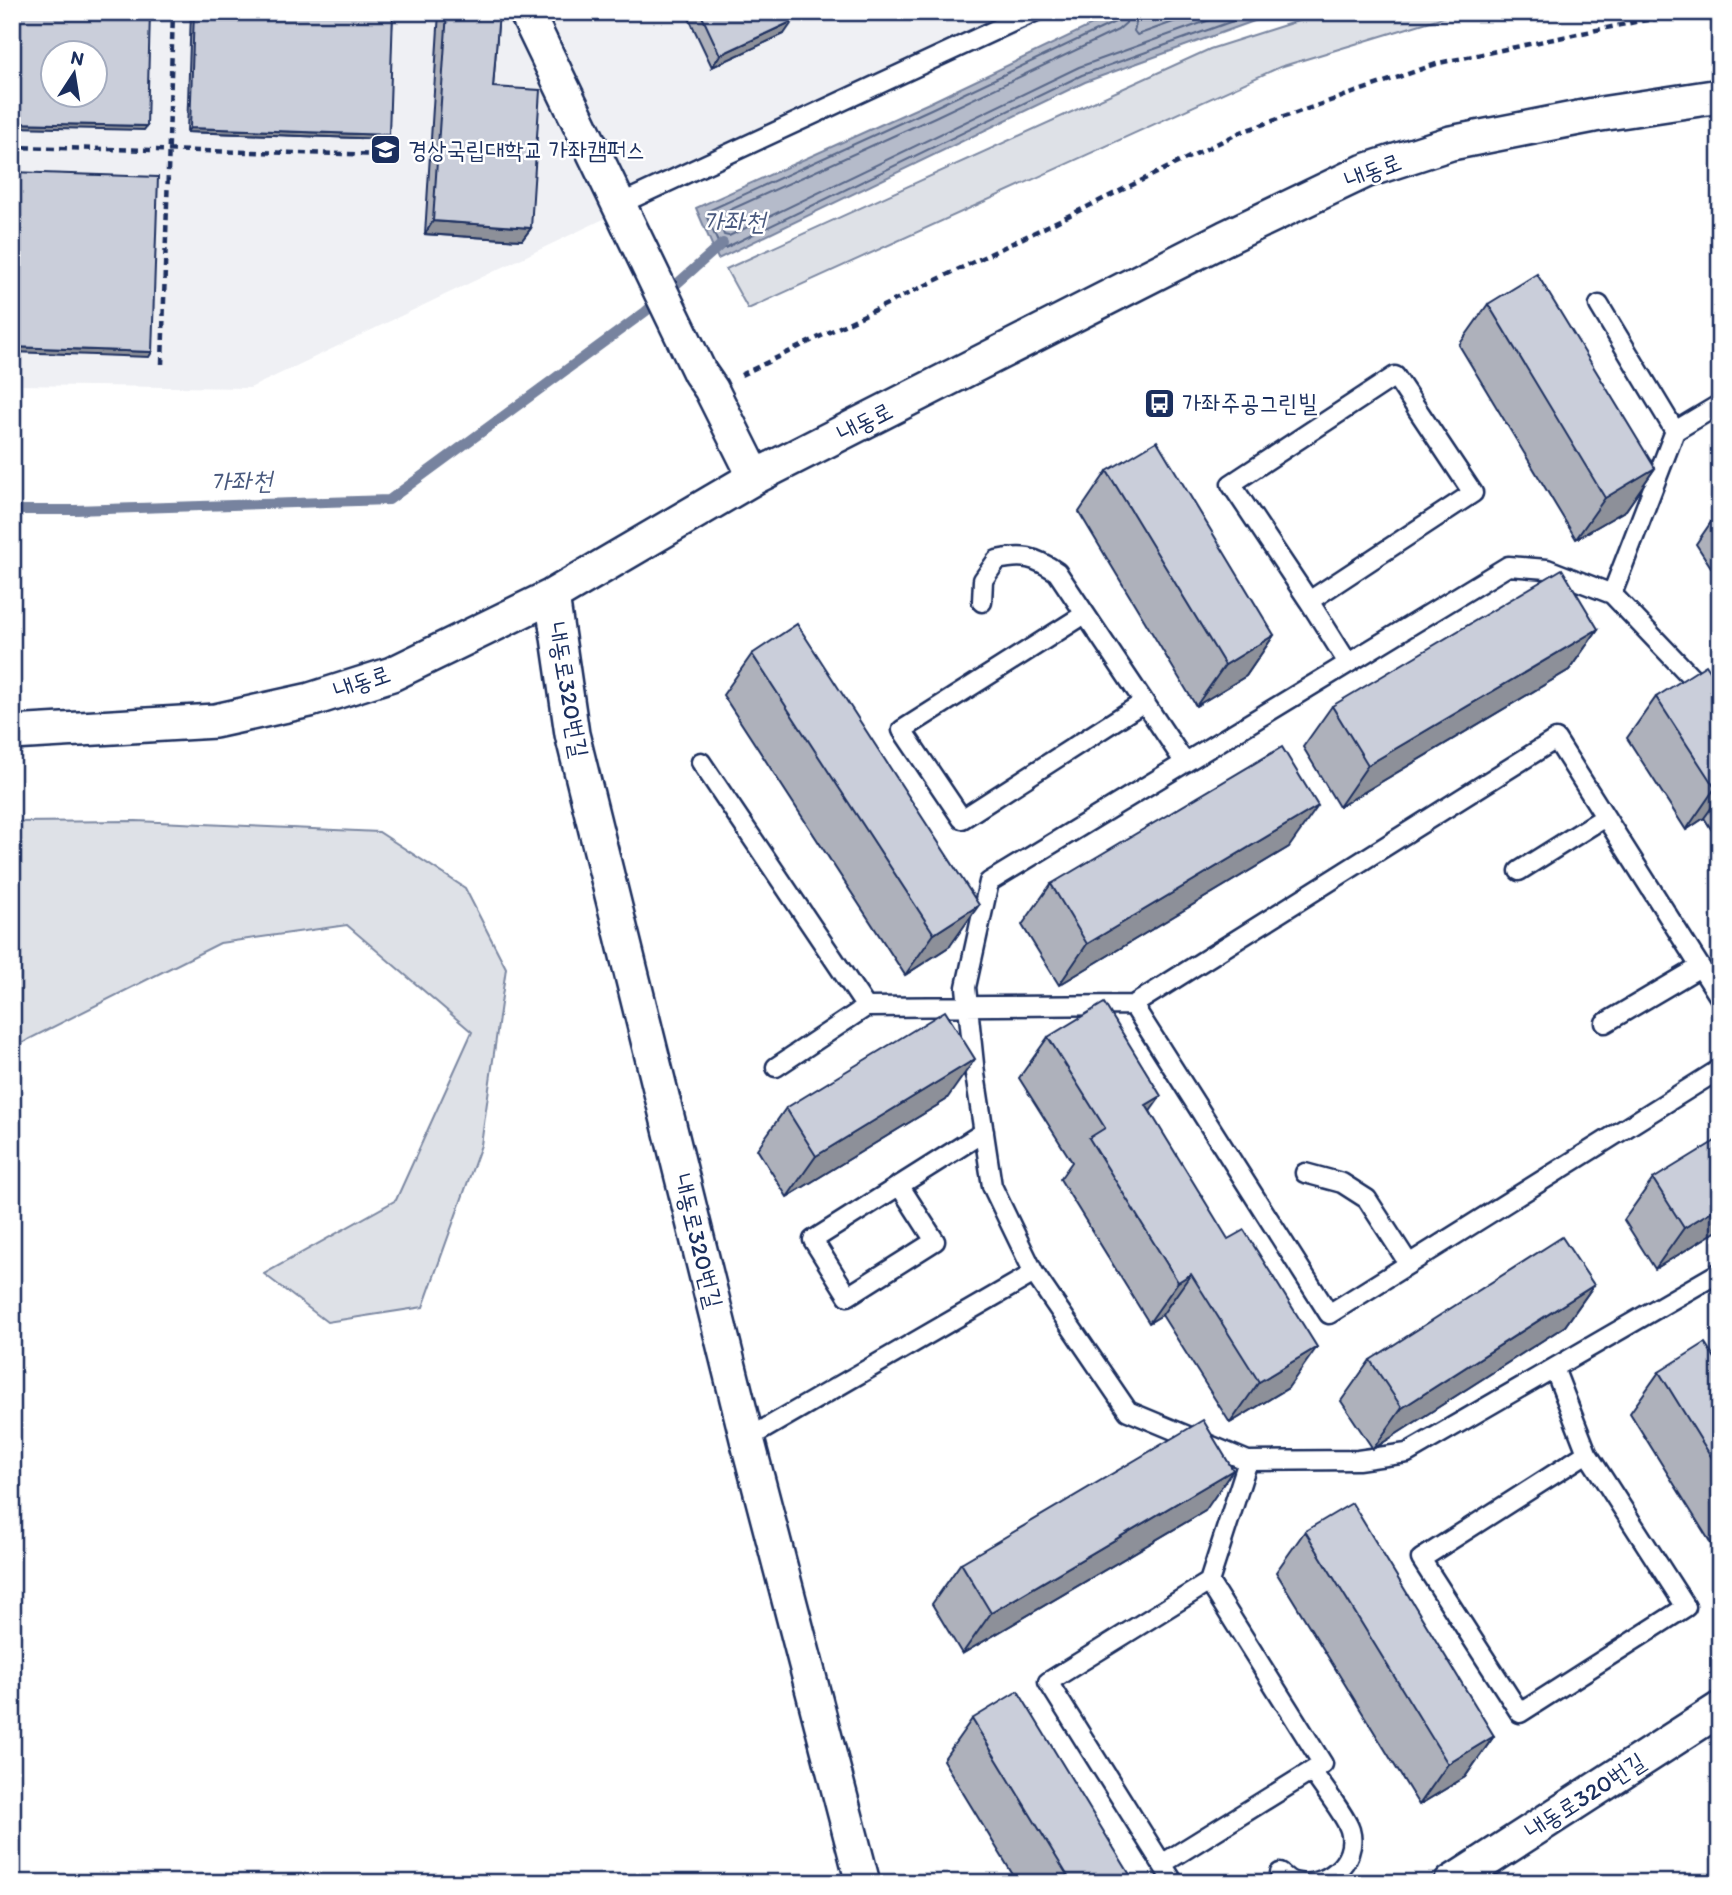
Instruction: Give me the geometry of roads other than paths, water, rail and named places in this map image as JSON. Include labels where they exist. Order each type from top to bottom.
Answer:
[{"type":"street","points":[[526,12],[622,213],[755,477]]},
{"type":"street","name":"내동로","points":[[12,733],[215,721],[310,700],[391,674],[552,596],[755,477],[1225,238],[1365,171],[1451,144],[1594,115],[1720,96]]},
{"type":"street","name":"내동로320번길","points":[[552,596],[572,734],[747,1439],[863,1883]]},
{"type":"street","name":"내동로320번길","points":[[1451,1883],[1720,1709]]},
{"type":"lane","points":[[622,213],[1034,12]]},
{"type":"lane","points":[[1599,305],[1675,431]]},
{"type":"lane","points":[[1309,601],[1473,493],[1395,376],[1231,484],[1348,663]]},
{"type":"lane","points":[[1612,594],[1675,431],[1720,404]]},
{"type":"lane","points":[[982,602],[983,580],[997,560],[1017,555],[1041,560],[1057,572],[1185,763]]},
{"type":"lane","points":[[1717,1281],[1554,1368],[1407,1453],[1358,1460],[1248,1461],[1128,1411],[1034,1273],[992,1186],[965,987],[989,882],[1508,566],[1547,569],[1612,594],[1720,707]]},
{"type":"lane","points":[[1085,614],[902,730],[962,819],[1144,702]]},
{"type":"lane","points":[[776,1067],[866,1007],[1133,1005],[1556,739],[1720,998]]},
{"type":"lane","points":[[701,762],[866,1007]]},
{"type":"lane","points":[[1519,871],[1605,817]]},
{"type":"lane","points":[[1605,1023],[1700,967]]},
{"type":"lane","points":[[1133,1005],[1329,1314],[1720,1069]]},
{"type":"lane","points":[[899,1185],[935,1241],[849,1296],[813,1240],[899,1185],[984,1132]]},
{"type":"lane","points":[[1305,1174],[1342,1182],[1367,1199],[1409,1264]]},
{"type":"lane","points":[[747,1439],[1034,1273]]},
{"type":"lane","points":[[1554,1368],[1587,1453],[1686,1607],[1520,1713],[1421,1559],[1587,1453]]},
{"type":"lane","points":[[1174,1883],[1048,1682],[1209,1582],[1248,1461]]},
{"type":"lane","points":[[1162,1864],[1323,1764],[1209,1582]]},
{"type":"lane","points":[[1280,1873],[1293,1882],[1318,1882],[1338,1872],[1352,1850],[1350,1829],[1312,1771]]},
{"type":"water","name":"가좌천","points":[[1119,12],[1279,12],[1085,82],[718,259],[696,208],[929,103]]},
{"type":"waterway","name":"가좌천","points":[[12,510],[389,500],[645,312],[723,243]]},
{"type":"place","name":"경상국립대학교 가좌캠퍼스","points":[[385,150]]},
{"type":"place","name":"가좌주공그린빌","points":[[1159,403]]}]
